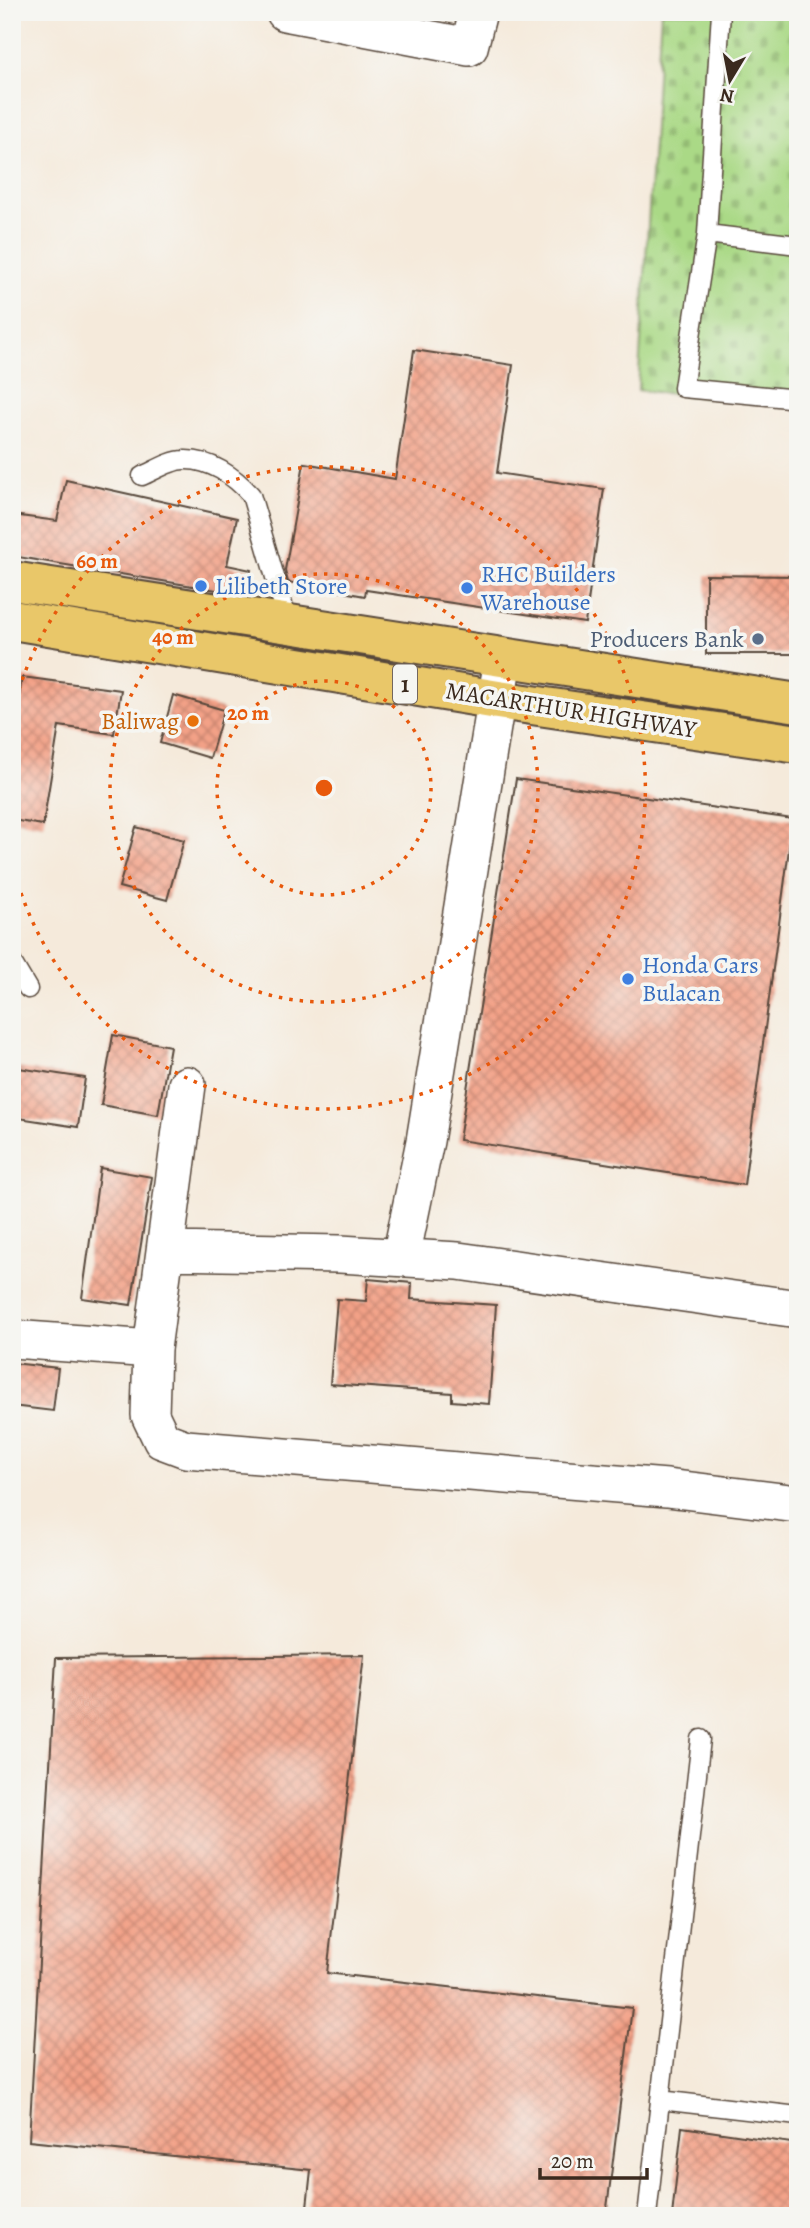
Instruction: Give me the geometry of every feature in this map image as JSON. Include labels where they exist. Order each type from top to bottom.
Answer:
[{"type":"highway","name":"MACARTHUR HIGHWAY","points":[[12,581],[798,703]]},
{"type":"highway","name":"MACARTHUR HIGHWAY","points":[[12,620],[498,700],[798,744]]},
{"type":"street","points":[[285,12],[469,47],[478,12]]},
{"type":"street","points":[[401,1257],[425,1141],[503,659]]},
{"type":"street","points":[[187,1085],[152,1349],[150,1415],[162,1440],[186,1449],[667,1488],[798,1504]]},
{"type":"street","points":[[167,1251],[458,1261],[798,1309]]},
{"type":"street","points":[[12,1339],[152,1349]]},
{"type":"lane","points":[[722,12],[707,234],[683,388],[798,399]]},
{"type":"lane","points":[[707,234],[798,245]]},
{"type":"lane","points":[[142,475],[182,460],[207,464],[237,480],[251,495],[289,625]]},
{"type":"lane","points":[[12,962],[28,989]]},
{"type":"lane","points":[[646,2216],[701,1739]]},
{"type":"lane","points":[[660,2100],[798,2116]]},
{"type":"green space","points":[[661,12],[798,12],[798,407],[638,390]]},
{"type":"building","points":[[414,350],[513,365],[497,473],[604,489],[585,623],[366,590],[365,596],[288,582],[285,570],[304,463],[395,479]]},
{"type":"building","points":[[66,480],[237,518],[227,565],[251,570],[247,595],[12,556],[12,515],[57,521]]},
{"type":"building","points":[[706,575],[798,576],[798,654],[706,654]]},
{"type":"building","points":[[22,677],[121,690],[114,734],[59,726],[43,825],[12,820],[12,746]]},
{"type":"building","points":[[173,695],[224,710],[210,758],[160,743]]},
{"type":"building","name":"Honda Cars Bulacan","points":[[516,779],[793,819],[744,1185],[459,1140]]},
{"type":"building","points":[[136,827],[184,840],[167,900],[119,887]]},
{"type":"building","points":[[113,1035],[170,1046],[158,1115],[101,1105]]},
{"type":"building","points":[[12,1067],[85,1078],[78,1127],[12,1117]]},
{"type":"building","points":[[100,1168],[152,1177],[131,1305],[82,1298]]},
{"type":"building","points":[[368,1279],[412,1283],[411,1299],[496,1305],[489,1404],[452,1401],[452,1393],[330,1384],[337,1299],[366,1301]]},
{"type":"building","points":[[12,1363],[58,1368],[53,1411],[12,1406]]},
{"type":"building","points":[[364,1655],[327,1973],[632,2008],[606,2216],[306,2216],[311,2170],[29,2141],[56,1658]]},
{"type":"building","points":[[682,2127],[798,2144],[798,2216],[672,2216]]},
{"type":"place","name":"Lilibeth Store","points":[[201,586]]},
{"type":"place","name":"RHC Builders Warehouse","points":[[467,588]]},
{"type":"place","name":"Producers Bank","points":[[758,639]]},
{"type":"place","name":"Baliwag","points":[[193,721]]},
{"type":"place","name":"Honda Cars Bulacan","points":[[628,979]]}]
